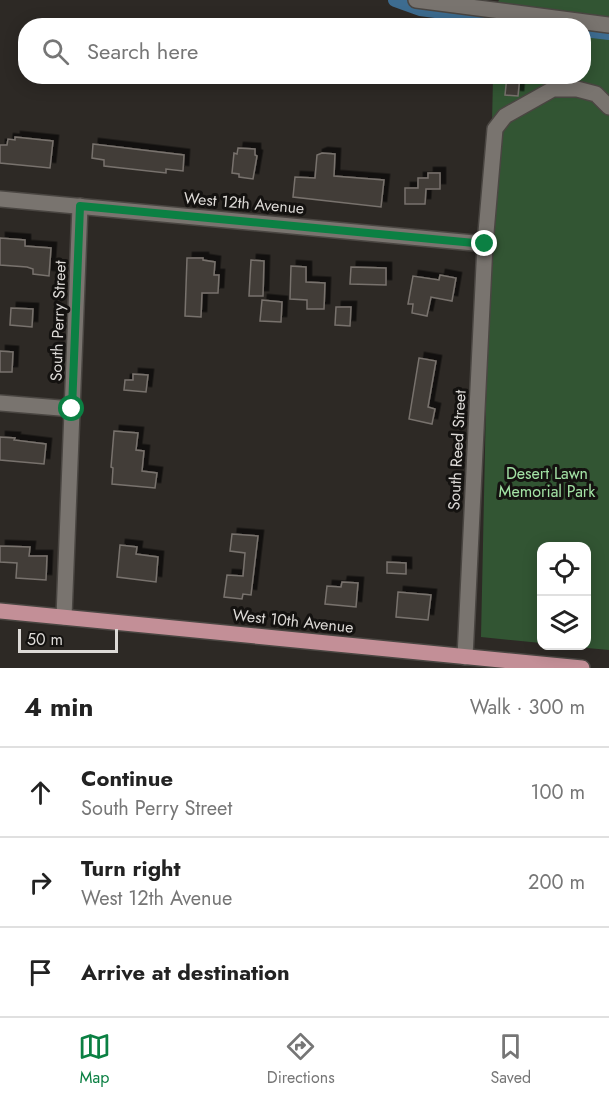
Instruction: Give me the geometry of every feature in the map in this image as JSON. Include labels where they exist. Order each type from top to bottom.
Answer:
[{"type":"main road","name":"West 10th Avenue","points":[[0,611],[582,668]]},
{"type":"street","points":[[416,0],[555,18]]},
{"type":"street","points":[[591,23],[609,25]]},
{"type":"street","name":"South Reed Street","points":[[465,657],[485,244],[495,129],[505,116],[553,89],[577,89],[596,94],[609,107]]},
{"type":"street","name":"West 12th Avenue","points":[[0,199],[485,244]]},
{"type":"street","name":"South Perry Street","points":[[64,617],[80,206]]},
{"type":"street","points":[[0,402],[72,409]]},
{"type":"green space","points":[[499,0],[609,0],[609,18],[498,2]]},
{"type":"green space","name":"Desert Lawn Memorial Park","points":[[591,35],[609,38],[609,650],[591,648],[591,542],[537,542],[537,643],[481,637],[493,84],[591,84]]},
{"type":"building","points":[[506,84],[519,84],[518,96],[505,95]]},
{"type":"building","points":[[15,137],[53,141],[50,168],[0,163],[0,145],[7,145],[8,139],[15,140]]},
{"type":"building","points":[[93,144],[184,155],[183,171],[166,169],[166,173],[104,166],[104,160],[92,158]]},
{"type":"building","points":[[238,148],[255,149],[257,156],[253,179],[239,177],[239,174],[232,173],[234,153],[237,154]]},
{"type":"building","points":[[335,154],[334,176],[384,180],[381,207],[293,197],[295,177],[315,178],[317,155]]},
{"type":"building","points":[[428,173],[440,173],[440,189],[426,189],[425,204],[405,204],[405,188],[418,188],[418,178],[428,178]]},
{"type":"building","points":[[0,238],[25,240],[25,246],[51,248],[49,276],[33,274],[33,269],[27,267],[0,265]]},
{"type":"building","points":[[187,258],[203,258],[203,260],[215,262],[214,275],[219,275],[218,293],[202,293],[201,317],[185,316]]},
{"type":"building","points":[[251,260],[264,261],[263,296],[249,296]]},
{"type":"building","points":[[291,266],[306,267],[306,282],[325,283],[324,309],[307,309],[307,300],[290,299]]},
{"type":"building","points":[[351,267],[386,268],[386,285],[350,284]]},
{"type":"building","points":[[440,275],[456,278],[452,301],[431,297],[427,316],[412,313],[413,304],[408,304],[413,276],[439,280]]},
{"type":"building","points":[[262,300],[282,302],[281,322],[260,321]]},
{"type":"building","points":[[336,307],[351,307],[350,326],[335,325]]},
{"type":"building","points":[[11,308],[33,309],[32,327],[10,325]]},
{"type":"building","points":[[0,351],[13,352],[12,372],[0,372]]},
{"type":"building","points":[[419,358],[436,361],[428,407],[435,409],[432,424],[409,419]]},
{"type":"building","points":[[133,374],[148,375],[146,392],[124,390],[125,380],[133,380]]},
{"type":"building","points":[[114,431],[138,433],[136,450],[144,451],[142,471],[157,473],[155,488],[112,484]]},
{"type":"building","points":[[0,437],[46,444],[44,464],[0,460]]},
{"type":"building","points":[[232,534],[258,536],[251,595],[243,594],[242,599],[224,597],[227,575],[243,576],[245,553],[230,551]]},
{"type":"building","points":[[120,545],[137,547],[136,554],[158,557],[156,582],[117,577]]},
{"type":"building","points":[[0,546],[30,547],[29,556],[47,556],[46,580],[16,578],[17,563],[0,562]]},
{"type":"building","points":[[387,562],[406,563],[406,574],[387,573]]},
{"type":"building","points":[[342,582],[358,583],[356,607],[325,604],[327,586],[341,587]]},
{"type":"building","points":[[398,592],[431,595],[428,620],[396,617]]},
{"type":"waterway","points":[[395,0],[420,9],[489,18]]},
{"type":"waterway","points":[[591,31],[609,33]]},
{"type":"route","points":[[72,409],[80,206],[485,244]]}]
